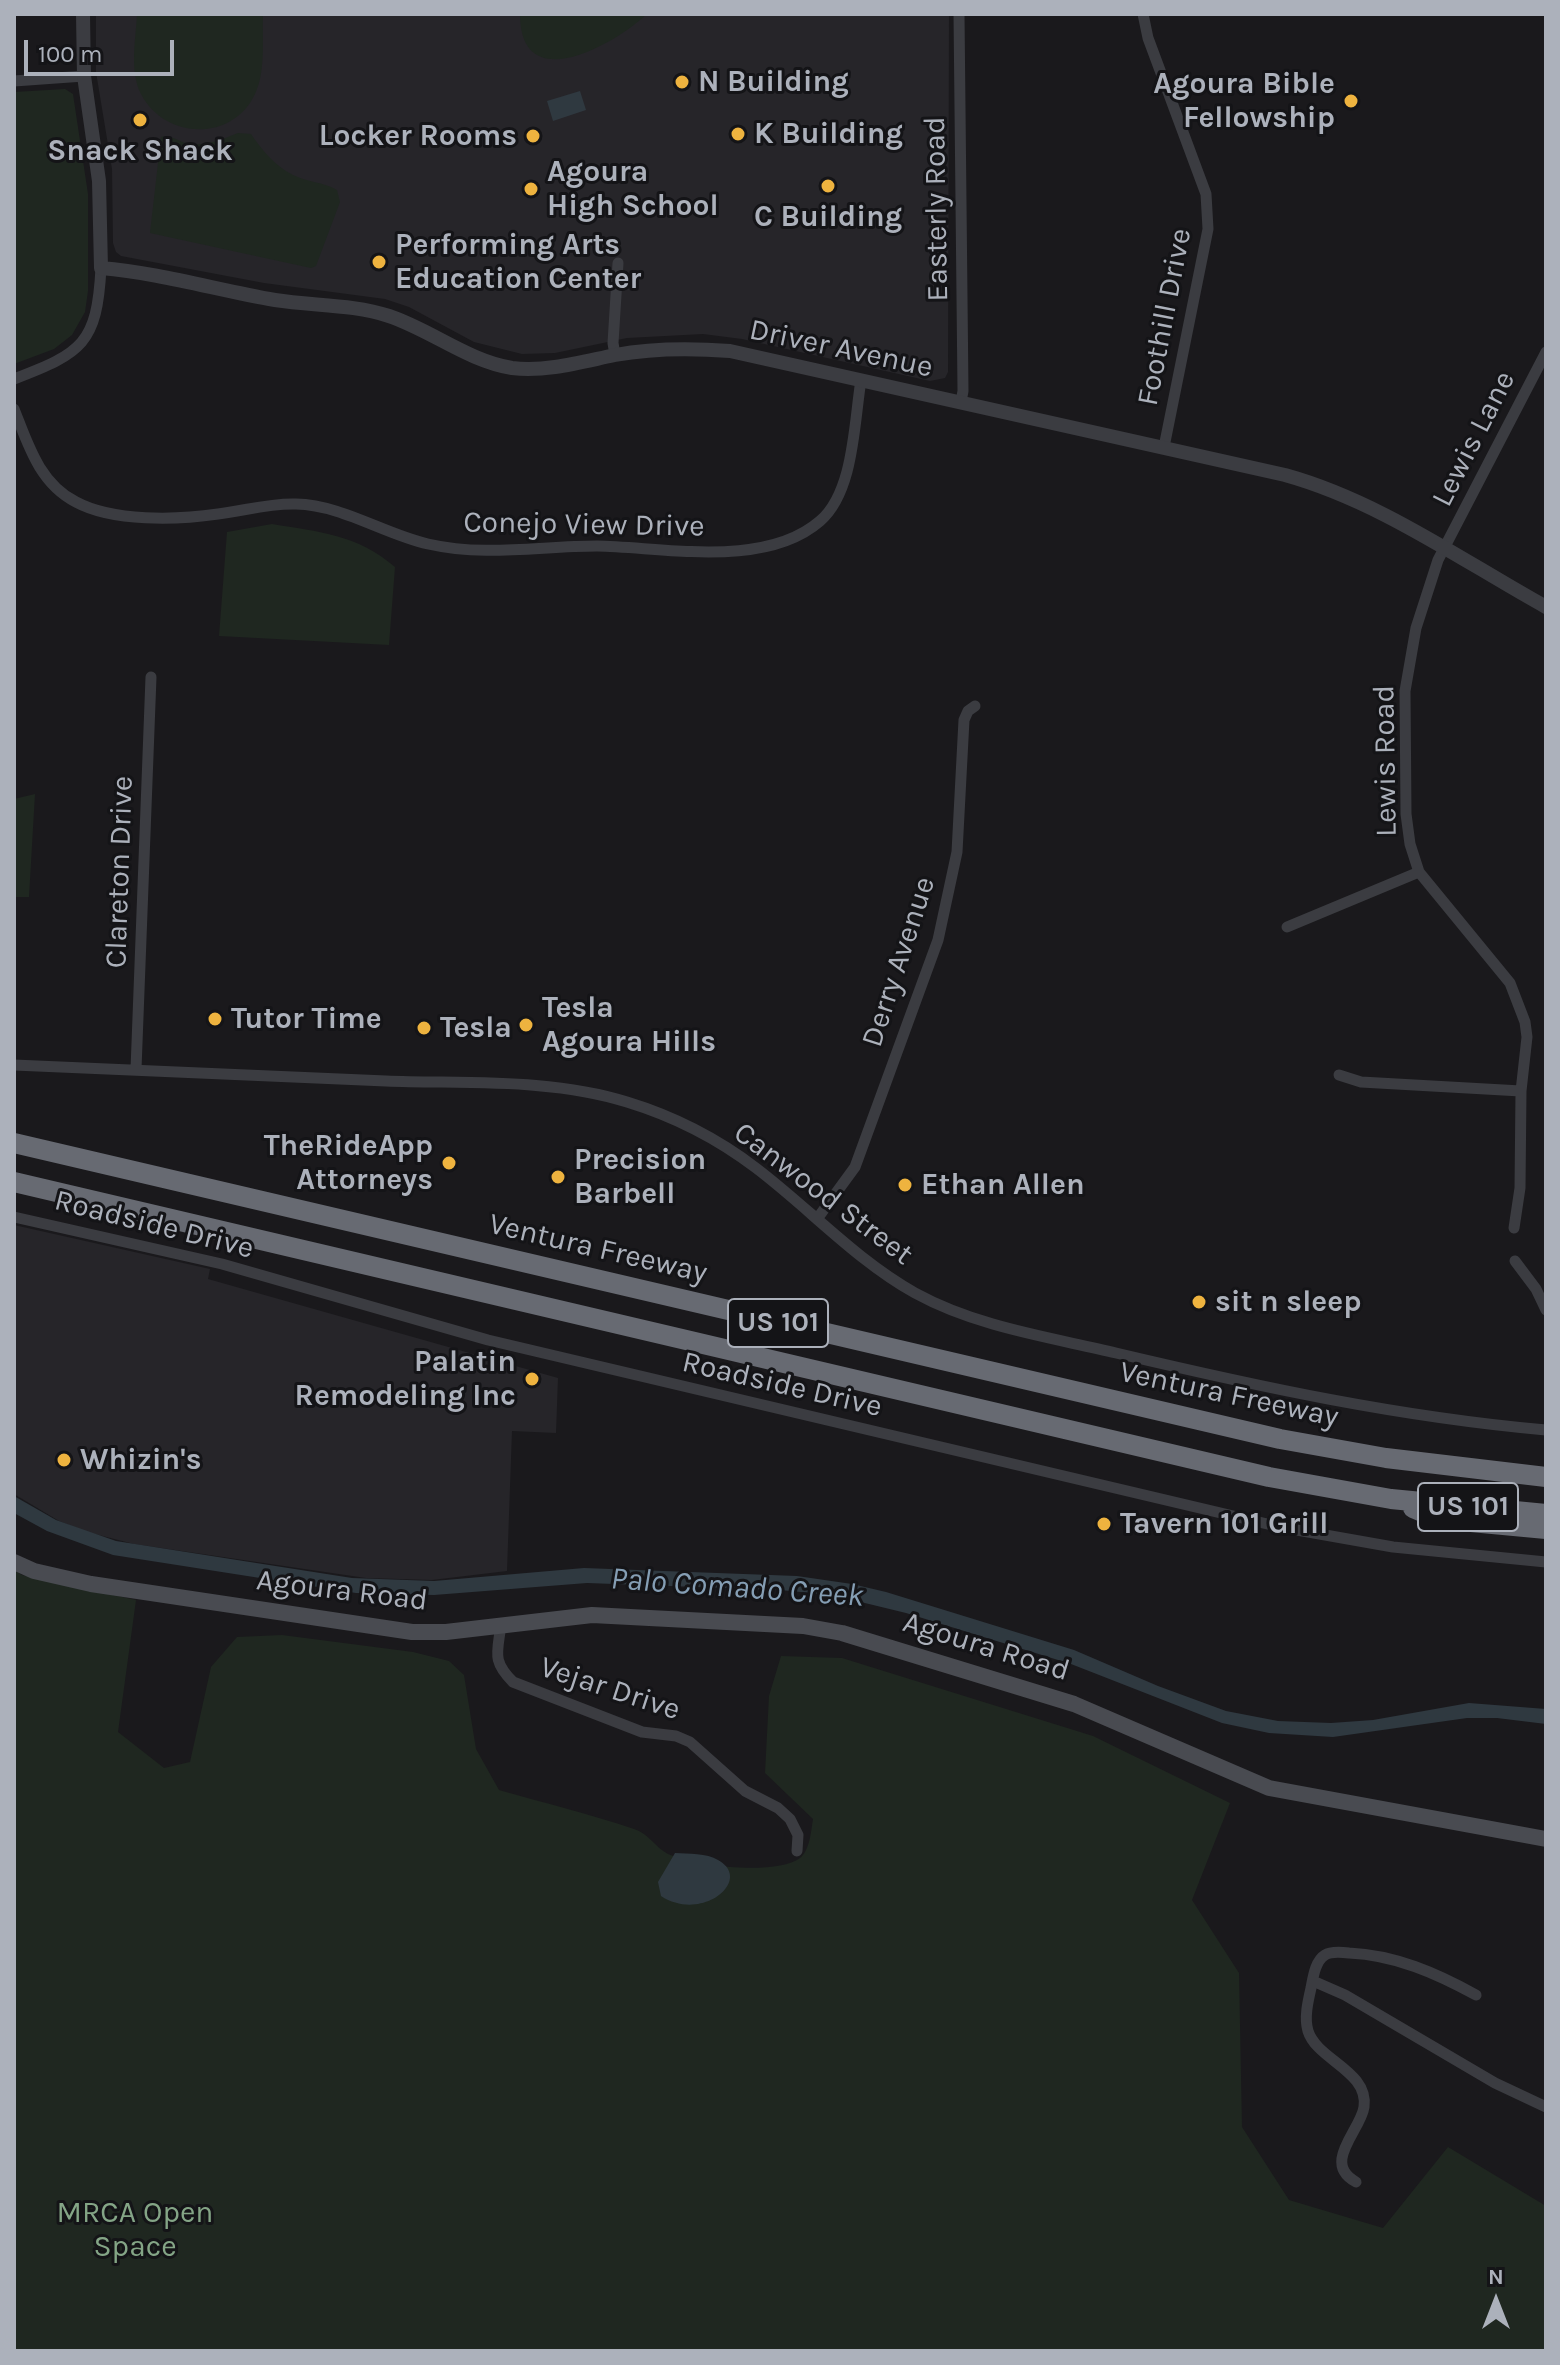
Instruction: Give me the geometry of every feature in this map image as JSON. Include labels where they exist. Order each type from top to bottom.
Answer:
[{"type":"highway","name":"Ventura Freeway","points":[[14,1143],[1280,1439],[1386,1458],[1546,1477]]},
{"type":"highway","name":"US 101","points":[[14,1182],[1269,1477],[1391,1499],[1546,1514]]},
{"type":"highway","points":[[1391,1499],[1439,1519],[1546,1529]]},
{"type":"main road","name":"Agoura Road","points":[[14,1562],[34,1571],[91,1584],[412,1632],[446,1632],[592,1615],[803,1626],[842,1633],[1074,1704],[1269,1788],[1546,1839]]},
{"type":"street","points":[[14,379],[60,362],[83,340],[93,324],[99,303],[99,181],[84,76],[83,14]]},
{"type":"street","name":"Easterly Road","points":[[959,14],[961,402]]},
{"type":"street","name":"Foothill Drive","points":[[1143,14],[1148,38],[1206,194],[1208,211],[1208,229],[1164,447]]},
{"type":"street","points":[[14,81],[84,76]]},
{"type":"street","points":[[615,355],[618,263]]},
{"type":"street","name":"Driver Avenue","points":[[101,268],[155,275],[279,300],[375,312],[400,320],[481,359],[513,368],[569,366],[654,349],[730,351],[1164,447],[1320,485],[1361,502],[1545,603]]},
{"type":"street","name":"Lewis Lane","points":[[1444,549],[1546,352]]},
{"type":"street","name":"Conejo View Drive","points":[[14,409],[43,474],[58,491],[100,512],[186,518],[298,504],[330,509],[429,544],[478,552],[598,546],[703,552],[749,549],[782,542],[821,521],[835,504],[844,485],[861,380]]},
{"type":"street","name":"Lewis Road","points":[[1444,549],[1416,628],[1405,691],[1406,814],[1410,844],[1419,872],[1499,968],[1515,992],[1527,1037],[1521,1091],[1520,1188],[1514,1228]]},
{"type":"street","name":"Clareton Drive","points":[[136,1069],[151,677]]},
{"type":"street","name":"Derry Avenue","points":[[817,1219],[855,1167],[938,940],[957,852],[964,720],[968,711],[975,706]]},
{"type":"street","points":[[1287,927],[1419,872]]},
{"type":"street","name":"Canwood Street","points":[[14,1065],[517,1086],[602,1095],[656,1112],[701,1133],[756,1168],[882,1273],[939,1305],[980,1320],[1343,1404],[1445,1420],[1546,1430]]},
{"type":"street","points":[[1339,1075],[1361,1082],[1521,1091]]},
{"type":"street","name":"Roadside Drive","points":[[14,1217],[222,1264],[488,1340],[1268,1524],[1393,1547],[1546,1562]]},
{"type":"street","points":[[1515,1261],[1536,1289],[1546,1310]]},
{"type":"street","name":"Vejar Drive","points":[[501,1624],[496,1657],[501,1670],[513,1682],[642,1732],[676,1736],[690,1742],[745,1791],[778,1808],[790,1819],[798,1835],[797,1851]]},
{"type":"street","points":[[1356,2182],[1346,2174],[1342,2156],[1364,2109],[1361,2087],[1308,2034],[1308,2003],[1315,1970],[1325,1954],[1361,1953],[1414,1965],[1476,1995]]},
{"type":"street","points":[[1313,1981],[1345,1995],[1495,2083],[1546,2107]]},
{"type":"shaded area","name":"Agoura High School","points":[[96,14],[949,14],[948,372],[945,378],[930,381],[742,339],[703,334],[627,338],[555,353],[522,354],[474,342],[409,307],[385,299],[264,283],[121,256],[113,243],[112,169],[96,72]]},
{"type":"shaded area","points":[[14,1225],[210,1269],[208,1279],[558,1378],[556,1433],[512,1431],[507,1571],[432,1580],[366,1578],[134,1544],[59,1521],[14,1494]]},
{"type":"green space","points":[[137,14],[263,14],[261,75],[255,94],[244,110],[231,121],[198,129],[181,127],[165,120],[152,109],[141,94],[135,75]]},
{"type":"green space","points":[[520,14],[647,14],[592,50],[551,59],[535,54],[524,39]]},
{"type":"green space","points":[[65,89],[73,94],[88,194],[88,291],[85,312],[72,335],[54,349],[14,364],[14,92]]},
{"type":"green space","points":[[238,133],[251,134],[269,157],[287,172],[337,190],[340,202],[316,266],[311,268],[150,233],[161,137],[200,144]]},
{"type":"green space","points":[[272,524],[322,532],[352,541],[395,567],[389,645],[219,636],[227,532]]},
{"type":"green space","points":[[35,794],[29,897],[14,897],[14,799]]},
{"type":"green space","name":"MRCA Open Space","points":[[14,1570],[22,1575],[136,1600],[118,1732],[164,1768],[190,1762],[211,1667],[237,1637],[282,1635],[413,1652],[449,1661],[464,1675],[476,1749],[499,1790],[634,1829],[668,1854],[696,1862],[735,1867],[773,1867],[800,1858],[806,1850],[813,1819],[765,1773],[769,1696],[781,1656],[842,1658],[1093,1736],[1230,1803],[1192,1900],[1239,1973],[1242,2127],[1289,2200],[1383,2228],[1448,2147],[1546,2206],[1546,2351],[14,2351]]},
{"type":"water","points":[[580,91],[586,110],[553,121],[547,101]]},
{"type":"water","name":"Palo Comado Creek","points":[[14,1496],[56,1520],[116,1541],[352,1578],[434,1581],[584,1568],[797,1576],[852,1584],[1074,1650],[1226,1711],[1278,1721],[1331,1723],[1373,1720],[1469,1703],[1546,1709],[1546,1724],[1467,1718],[1333,1737],[1269,1733],[1222,1723],[1071,1664],[906,1613],[832,1595],[780,1590],[587,1583],[434,1595],[356,1593],[113,1555],[47,1531],[14,1513]]},
{"type":"water","points":[[675,1853],[703,1855],[718,1860],[728,1868],[730,1878],[727,1887],[707,1902],[692,1905],[661,1896],[658,1882]]},
{"type":"place","name":"N Building","points":[[682,82]]},
{"type":"place","name":"Agoura Bible Fellowship","points":[[1351,101]]},
{"type":"place","name":"Snack Shack","points":[[140,120]]},
{"type":"place","name":"K Building","points":[[738,134]]},
{"type":"place","name":"Locker Rooms","points":[[533,136]]},
{"type":"place","name":"C Building","points":[[828,186]]},
{"type":"place","name":"Agoura High School","points":[[531,189]]},
{"type":"place","name":"Performing Arts Education Center","points":[[379,262]]},
{"type":"place","name":"Tutor Time","points":[[215,1019]]},
{"type":"place","name":"Tesla Agoura Hills","points":[[526,1025]]},
{"type":"place","name":"Tesla","points":[[424,1028]]},
{"type":"place","name":"TheRideApp Attorneys","points":[[449,1163]]},
{"type":"place","name":"Precision Barbell","points":[[558,1177]]},
{"type":"place","name":"Ethan Allen","points":[[905,1185]]},
{"type":"place","name":"sit n sleep","points":[[1199,1302]]},
{"type":"place","name":"Palatin Remodeling Inc","points":[[532,1379]]},
{"type":"place","name":"Whizin's","points":[[64,1460]]},
{"type":"place","name":"Tavern 101 Grill","points":[[1104,1524]]}]
